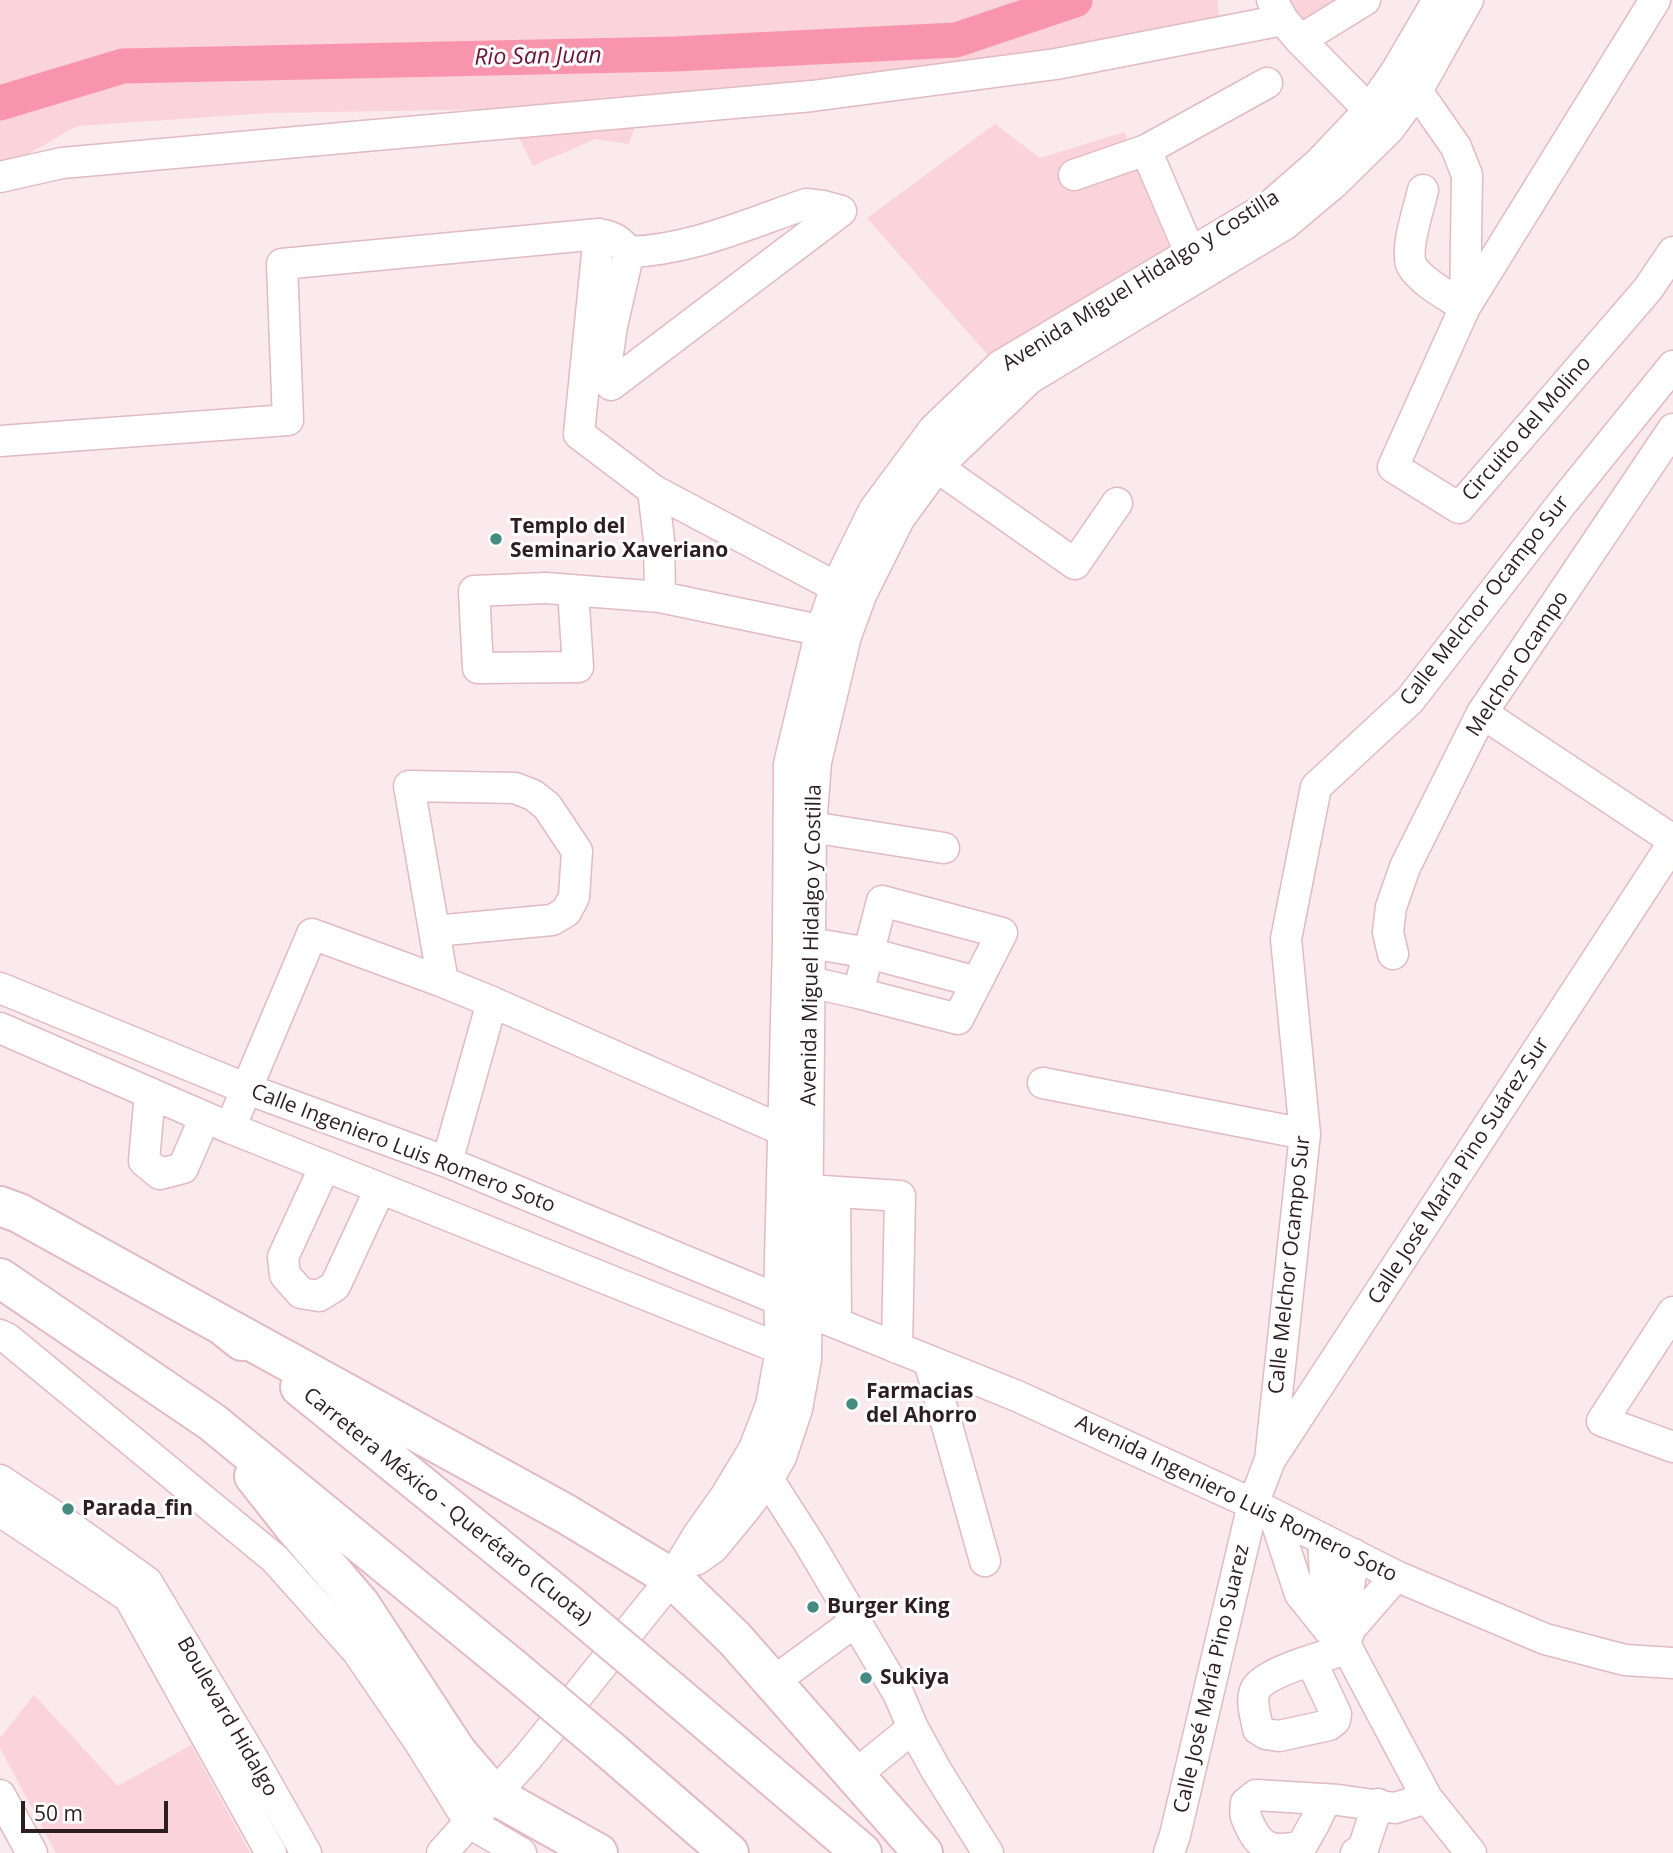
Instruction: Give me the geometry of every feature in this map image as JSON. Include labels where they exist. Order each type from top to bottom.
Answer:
[{"type":"highway","name":"Carretera México - Querétaro (Cuota)","points":[[0,1206],[19,1213],[222,1325],[568,1604],[862,1853]]},
{"type":"highway","points":[[0,1278],[212,1422],[516,1671],[729,1853]]},
{"type":"highway","points":[[222,1325],[554,1508],[672,1578],[735,1639],[923,1853]]},
{"type":"highway","points":[[212,1422],[295,1528],[360,1604],[457,1752],[482,1809],[598,1853]]},
{"type":"street","points":[[0,177],[62,163],[812,96],[1056,64],[1285,20],[1365,0]]},
{"type":"street","name":"Avenida Miguel Hidalgo y Costilla","points":[[672,1578],[713,1548],[768,1479],[781,1457],[797,1409],[794,1355],[779,1299],[782,1130],[798,979],[810,943],[811,827],[836,587],[874,510],[934,429],[1000,366],[1195,264],[1284,225],[1335,183],[1379,120],[1395,73],[1438,0]]},
{"type":"street","name":"Avenida Miguel Hidalgo y Costilla","points":[[1379,120],[1417,91],[1468,0]]},
{"type":"street","name":"Circuito del Molino","points":[[1655,0],[1465,307],[1393,467],[1459,508],[1648,289],[1673,252]]},
{"type":"street","points":[[1285,20],[1379,120]]},
{"type":"street","points":[[1074,175],[1146,150],[1267,83]]},
{"type":"street","name":"Circuito del Molino","points":[[1417,91],[1456,147],[1467,175],[1465,307]]},
{"type":"street","points":[[1146,150],[1195,264]]},
{"type":"street","points":[[1423,190],[1409,253],[1412,266],[1422,278],[1465,307]]},
{"type":"street","points":[[806,204],[841,211],[611,385],[607,360],[629,252],[654,251],[688,244],[806,204]]},
{"type":"street","points":[[599,234],[579,434],[653,490],[836,587]]},
{"type":"street","points":[[0,441],[288,420],[282,264],[599,234],[611,236],[621,242],[629,252]]},
{"type":"street","name":"Avenida Miguel Hidalgo y Costilla","points":[[442,1853],[539,1744],[672,1578],[754,1449],[794,1355],[806,1311],[822,1191],[798,979],[789,764],[833,633],[861,595],[899,519],[937,467],[1029,379],[1195,264]]},
{"type":"street","name":"Calle Melchor Ocampo Sur","points":[[1270,1460],[1305,1134],[1286,939],[1315,787],[1410,700],[1563,502],[1673,366]]},
{"type":"street","name":"Melchor Ocampo","points":[[1393,954],[1388,932],[1391,907],[1405,867],[1482,713],[1670,440]]},
{"type":"street","points":[[937,467],[1075,564],[1117,503]]},
{"type":"street","points":[[653,490],[659,540],[660,597]]},
{"type":"street","points":[[573,590],[578,667],[478,668],[474,591],[546,588],[573,590],[660,597],[833,633]]},
{"type":"street","points":[[1482,713],[1673,842]]},
{"type":"street","points":[[435,931],[552,920],[566,912],[574,897],[577,851],[547,806],[533,795],[515,788],[409,786],[443,982]]},
{"type":"street","points":[[811,827],[944,848]]},
{"type":"street","name":"Calle José María Pino Suárez Sur","points":[[1264,1509],[1270,1460],[1673,842]]},
{"type":"street","points":[[798,979],[958,1019],[1002,933],[882,901],[858,993]]},
{"type":"street","points":[[150,1093],[144,1161],[160,1174],[183,1168],[247,1090],[312,934],[492,1002],[782,1130]]},
{"type":"street","points":[[810,943],[869,953],[977,982]]},
{"type":"street","name":"Calle Ingeniero Luis Romero Soto","points":[[0,988],[247,1090],[447,1162],[806,1311]]},
{"type":"street","points":[[447,1162],[492,1002]]},
{"type":"street","points":[[0,1028],[218,1123],[794,1355]]},
{"type":"street","points":[[1043,1083],[1305,1134]]},
{"type":"street","points":[[325,1166],[283,1257],[285,1275],[301,1293],[319,1296],[335,1286],[380,1189]]},
{"type":"street","points":[[836,1323],[822,1191],[900,1196],[897,1348]]},
{"type":"street","name":"Avenida Ingeniero Luis Romero Soto","points":[[806,1311],[1017,1396],[1264,1509],[1396,1576],[1545,1639],[1625,1660],[1673,1663]]},
{"type":"street","points":[[1673,1312],[1602,1421],[1673,1447]]},
{"type":"street","points":[[0,1335],[275,1559],[357,1651],[420,1743],[521,1853]]},
{"type":"street","points":[[929,1361],[985,1561]]},
{"type":"street","points":[[768,1479],[899,1695],[936,1770],[988,1853]]},
{"type":"street","points":[[1,1490],[62,1521],[138,1589]]},
{"type":"street","points":[[1264,1509],[1300,1594],[1342,1638],[1427,1798],[1471,1853]]},
{"type":"street","name":"Calle José María Pino Suarez","points":[[1179,1847],[1264,1509]]},
{"type":"street","points":[[1323,1539],[1342,1638]]},
{"type":"street","points":[[1342,1638],[1354,1554]]},
{"type":"street","points":[[1311,1661],[1342,1638],[1396,1576]]},
{"type":"street","name":"Boulevard Hidalgo","points":[[138,1589],[250,1754],[306,1853]]},
{"type":"street","name":"Boulevard Hidalgo","points":[[138,1589],[224,1769],[271,1853]]},
{"type":"street","points":[[773,1682],[856,1622]]},
{"type":"street","points":[[855,1775],[913,1728]]},
{"type":"street","points":[[224,1769],[250,1754]]},
{"type":"street","points":[[1325,1799],[1314,1824],[1314,1850],[1280,1850],[1258,1842],[1244,1814],[1246,1803],[1256,1794],[1325,1799],[1378,1804],[1395,1808],[1427,1798]]},
{"type":"street","points":[[0,1795],[32,1853]]},
{"type":"street","points":[[1356,1853],[1363,1850],[1378,1804]]},
{"type":"shaded area","points":[[0,0],[1217,0],[1220,22],[820,110],[643,100],[629,144],[595,139],[533,166],[505,109],[269,113],[77,126],[0,170]]},
{"type":"shaded area","points":[[1286,0],[1352,0],[1303,25]]},
{"type":"shaded area","points":[[995,124],[1040,158],[1125,132],[1136,168],[1169,247],[988,355],[867,218]]},
{"type":"shaded area","points":[[34,1695],[118,1786],[191,1745],[250,1853],[56,1853],[0,1748],[0,1738]]},
{"type":"waterway","name":"Rio San Juan","points":[[0,103],[123,66],[675,54],[956,40],[1075,0]]},
{"type":"place","name":"Templo del Seminario Xaveriano","points":[[496,539]]},
{"type":"place","name":"Farmacias del Ahorro","points":[[852,1404]]},
{"type":"place","name":"Parada_fin","points":[[68,1509]]},
{"type":"place","name":"Burger King","points":[[813,1607]]},
{"type":"place","name":"Sukiya","points":[[866,1678]]}]
